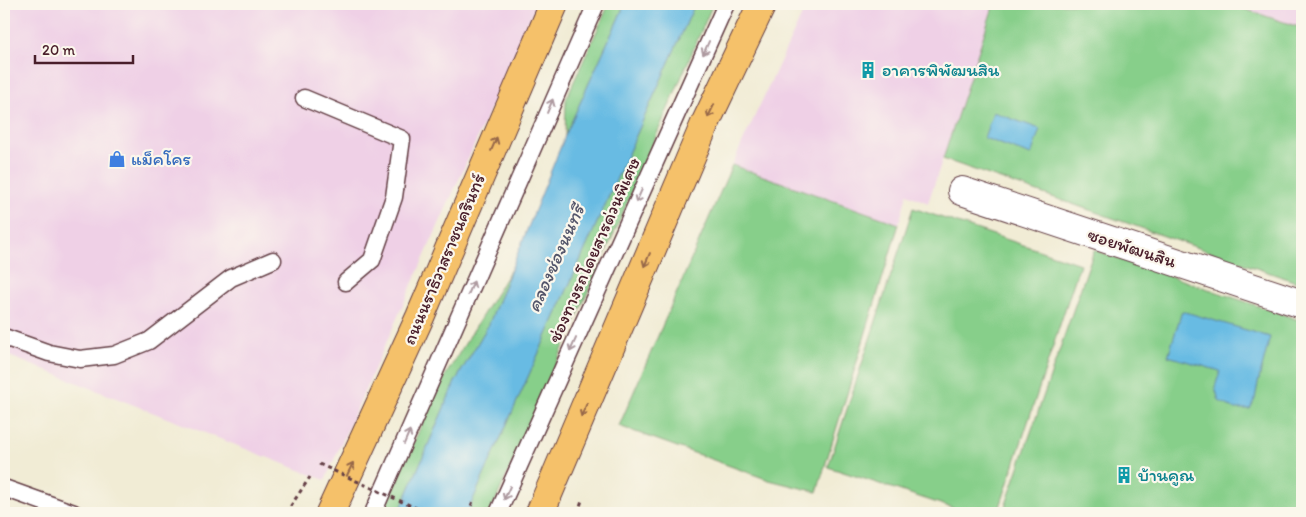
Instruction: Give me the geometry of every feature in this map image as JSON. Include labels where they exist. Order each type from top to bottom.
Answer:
[{"type":"main road","name":"ถนนนราธิวาสราชนครินทร์","points":[[330,513],[420,317],[554,4]]},
{"type":"main road","points":[[540,513],[704,126],[762,4]]},
{"type":"street","name":"ซอยพัฒนสิน","points":[[962,192],[1302,304]]},
{"type":"lane","points":[[373,513],[596,4]]},
{"type":"lane","name":"ช่องทางรถโดยสารด่วนพิเศษ","points":[[498,513],[726,4]]},
{"type":"lane","points":[[304,98],[402,139],[394,197],[372,260],[346,282]]},
{"type":"lane","points":[[4,337],[49,353],[80,359],[114,355],[149,341],[231,278],[273,260]]},
{"type":"lane","points":[[4,488],[74,513]]},
{"type":"path","points":[[319,464],[427,513]]},
{"type":"path","points":[[286,513],[314,472]]},
{"type":"path","points":[[578,513],[582,500]]},
{"type":"shaded area","points":[[4,4],[537,4],[325,480],[4,354]]},
{"type":"shaded area","points":[[807,4],[994,4],[928,203],[907,194],[899,224],[732,165]]},
{"type":"shaded area","points":[[1229,4],[1302,4],[1302,28]]},
{"type":"green space","points":[[609,4],[625,4],[565,136],[566,99]]},
{"type":"green space","points":[[695,4],[713,4],[490,513],[467,513]]},
{"type":"green space","points":[[994,4],[1229,4],[1302,28],[1302,284],[943,159]]},
{"type":"green space","points":[[732,165],[899,224],[817,492],[769,480],[619,426]]},
{"type":"green space","points":[[913,208],[1080,264],[998,513],[968,513],[828,467]]},
{"type":"green space","points":[[1094,250],[1302,321],[1302,513],[1003,513]]},
{"type":"green space","points":[[511,269],[489,324],[455,382],[399,513],[381,513],[442,381]]},
{"type":"water","name":"คลองช่องนนทรี","points":[[625,4],[695,4],[467,513],[399,513],[455,382],[489,324],[565,136]]},
{"type":"water","points":[[993,112],[1040,129],[1031,155],[984,138]]},
{"type":"water","points":[[1182,311],[1270,337],[1255,399],[1250,409],[1235,409],[1219,401],[1215,387],[1220,371],[1168,356]]},
{"type":"place","name":"อาคารพิพัฒนสิน","points":[[868,70]]},
{"type":"place","name":"แม็คโคร","points":[[117,159]]},
{"type":"place","name":"บ้านคูณ","points":[[1124,475]]}]
